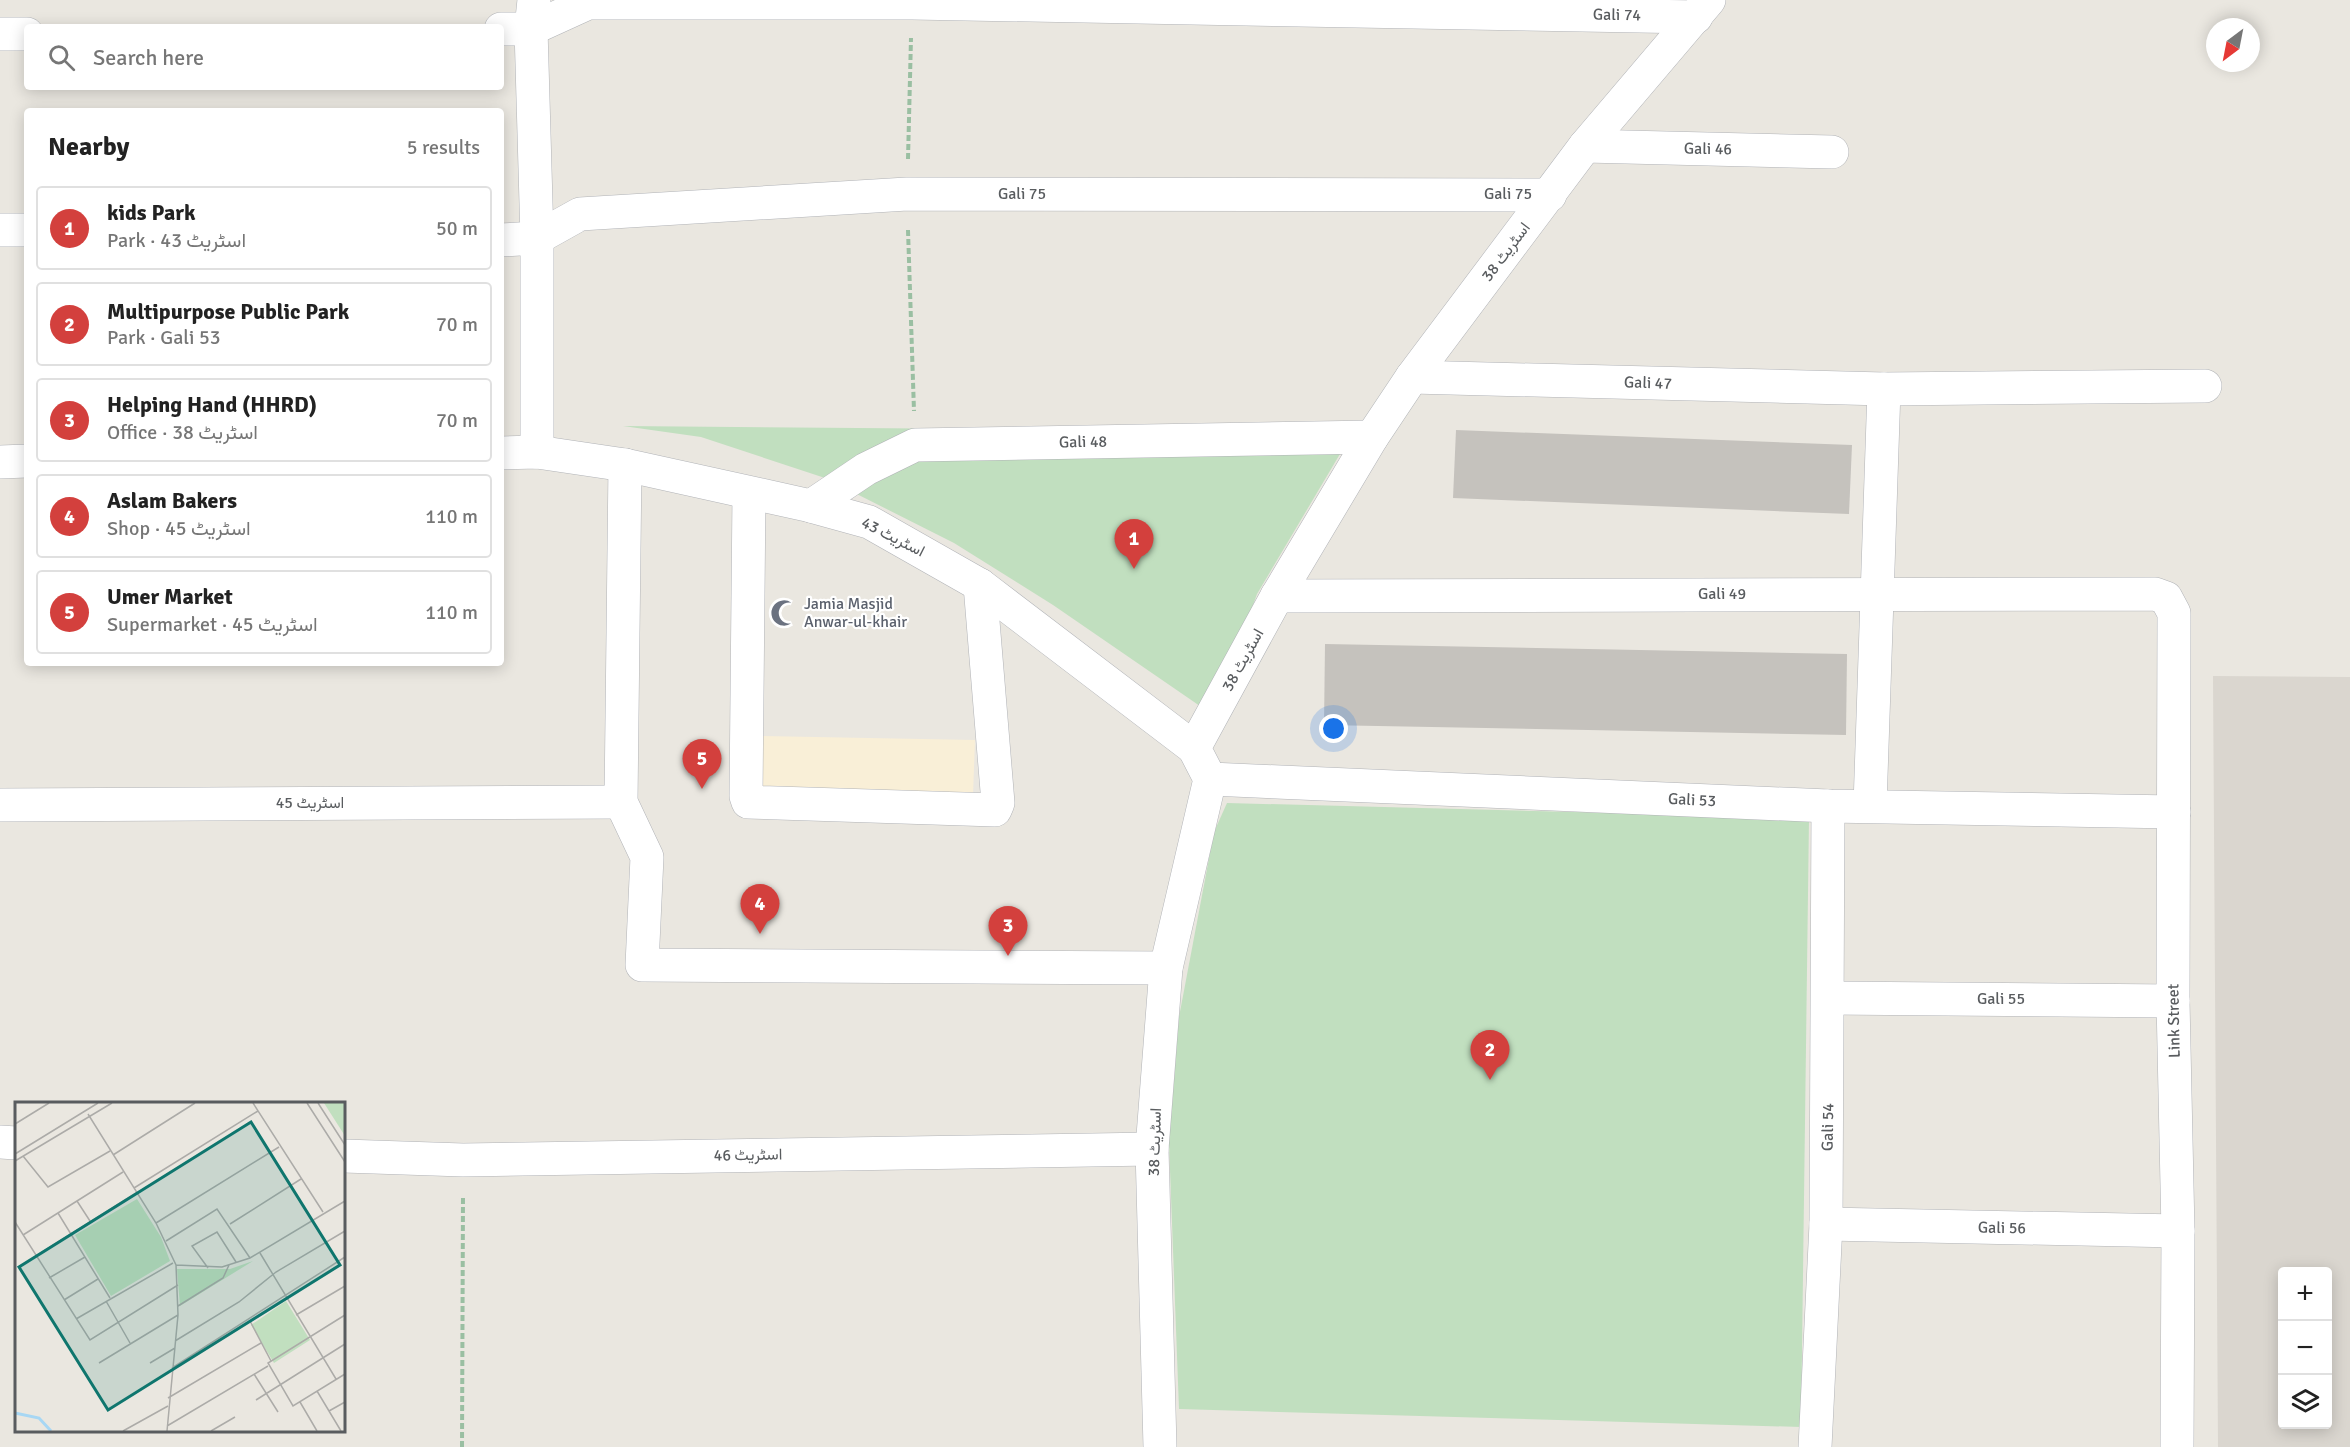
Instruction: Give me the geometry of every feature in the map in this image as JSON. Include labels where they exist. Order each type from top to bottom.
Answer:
[{"type":"street","name":"Gali 74","points":[[522,19],[588,3],[912,1],[1702,8]]},
{"type":"street","name":"اسٹریٹ 38","points":[[1194,748],[1277,596],[1372,437],[1412,377],[1585,146],[1702,8]]},
{"type":"street","points":[[522,19],[537,238],[537,452]]},
{"type":"street","points":[[0,34],[24,34]]},
{"type":"street","name":"Gali 46","points":[[1585,146],[1832,152]]},
{"type":"street","name":"Gali 75","points":[[504,240],[537,238],[580,214],[907,194],[1550,195]]},
{"type":"street","points":[[0,230],[24,230]]},
{"type":"street","name":"Gali 47","points":[[1412,377],[1884,389],[2205,386]]},
{"type":"street","points":[[1870,806],[1879,594],[1884,389]]},
{"type":"street","name":"Gali 48","points":[[811,506],[866,469],[915,445],[1372,437]]},
{"type":"street","name":"اسٹریٹ 43","points":[[504,453],[537,452],[625,465],[811,506],[869,522],[980,585],[1194,748]]},
{"type":"street","points":[[0,462],[24,461]]},
{"type":"street","points":[[625,465],[621,802],[647,857],[642,965],[1166,968]]},
{"type":"street","points":[[749,494],[746,796],[748,802],[995,810],[998,803],[980,585]]},
{"type":"street","name":"Gali 49","points":[[1277,596],[2155,594],[2166,598]]},
{"type":"street","name":"Link Street","points":[[2166,598],[2174,613],[2173,1001],[2178,1231],[2177,1447]]},
{"type":"street","points":[[1194,748],[1210,779]]},
{"type":"street","name":"اسٹریٹ 38","points":[[1160,1447],[1152,1149],[1166,968],[1210,779]]},
{"type":"street","name":"Gali 53","points":[[1210,779],[1828,806],[2174,812]]},
{"type":"street","name":"اسٹریٹ 45","points":[[0,805],[621,802]]},
{"type":"street","name":"Gali 54","points":[[1815,1447],[1826,1224],[1829,998],[1828,806]]},
{"type":"street","name":"Gali 55","points":[[1829,998],[2173,1001]]},
{"type":"street","points":[[0,1142],[15,1143]]},
{"type":"street","name":"اسٹریٹ 46","points":[[345,1156],[463,1160],[1152,1149]]},
{"type":"street","name":"Gali 56","points":[[1826,1224],[2178,1231]]},
{"type":"path","points":[[462,1447],[463,1160]]},
{"type":"shaded area","points":[[2213,676],[2350,677],[2350,1447],[2218,1447]]},
{"type":"shaded area","points":[[759,736],[975,740],[973,795],[756,786]]},
{"type":"green space","points":[[623,426],[1353,432],[1257,594],[1213,715],[1053,605],[954,543],[825,478],[701,437]]},
{"type":"green space","points":[[1227,803],[1809,818],[1801,1427],[1179,1409],[1169,1143],[1179,1017],[1214,832]]},
{"type":"building","points":[[1456,430],[1852,445],[1849,514],[1453,498]]},
{"type":"building","points":[[1325,644],[1847,654],[1846,735],[1324,725]]},
{"type":"place","name":"kids Park","points":[[1134,569]]},
{"type":"place","name":"Jamia Masjid Anwar-ul-khair","points":[[784,613]]},
{"type":"place","name":"Umer Market","points":[[702,789]]},
{"type":"place","name":"Aslam Bakers","points":[[760,934]]},
{"type":"place","name":"Helping Hand (HHRD)","points":[[1008,956]]},
{"type":"place","name":"Multipurpose Public Park","points":[[1490,1080]]}]
